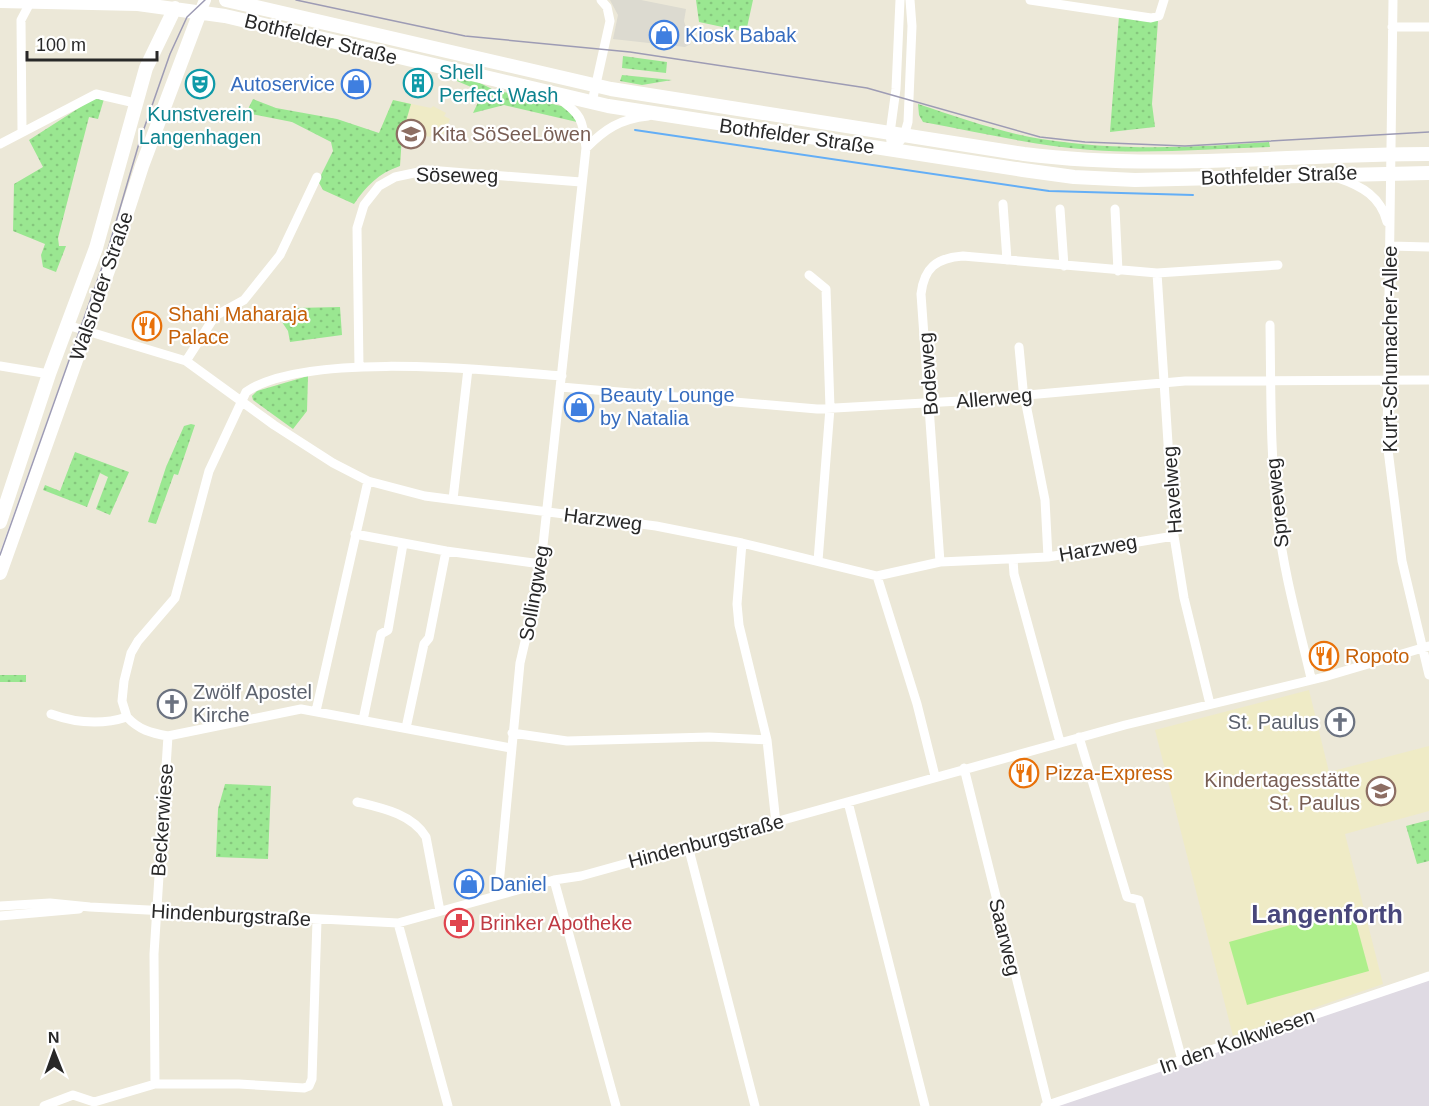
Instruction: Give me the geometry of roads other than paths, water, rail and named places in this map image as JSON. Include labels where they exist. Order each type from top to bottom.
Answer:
[{"type":"main road","name":"Bothfelder Straße","points":[[226,0],[596,86],[705,106],[1024,154],[1105,162],[1429,154]]},
{"type":"main road","name":"Bothfelder Straße","points":[[0,1],[203,6],[552,94],[659,115],[892,151],[1104,179],[1429,173]]},
{"type":"main road","name":"Walsroder Straße","points":[[0,522],[49,374],[96,248],[135,103],[157,41],[177,4]]},
{"type":"main road","name":"Walsroder Straße","points":[[0,573],[87,332],[142,166],[203,6]]},
{"type":"street","points":[[592,102],[610,21],[610,13],[601,0]]},
{"type":"street","points":[[892,151],[890,133],[897,70],[900,0]]},
{"type":"street","points":[[892,151],[904,136],[908,122],[911,61],[910,0]]},
{"type":"street","points":[[1030,0],[1150,18],[1159,16],[1164,0]]},
{"type":"street","name":"Kurt-Schumacher-Allee","points":[[1393,0],[1387,442],[1402,561],[1426,647],[1429,675]]},
{"type":"street","points":[[22,132],[21,20],[30,3]]},
{"type":"street","points":[[1392,27],[1429,27]]},
{"type":"street","points":[[897,70],[911,61]]},
{"type":"street","points":[[0,144],[96,94],[135,103]]},
{"type":"street","name":"Sollingweg","points":[[498,895],[520,663],[532,617],[541,564],[586,148],[584,125],[577,111],[552,94]]},
{"type":"street","points":[[586,148],[603,130],[618,122],[659,115]]},
{"type":"street","name":"Söseweg","points":[[359,367],[357,228],[364,205],[379,186],[394,177],[428,170],[581,182]]},
{"type":"street","name":"Kurt-Schumacher-Allee","points":[[1324,174],[1364,189],[1378,200],[1390,234]]},
{"type":"street","points":[[186,361],[215,316],[244,300],[280,255],[317,177]]},
{"type":"street","points":[[1003,204],[1007,260]]},
{"type":"street","points":[[1060,209],[1064,266]]},
{"type":"street","points":[[1115,209],[1118,271]]},
{"type":"street","points":[[1390,246],[1429,247]]},
{"type":"street","name":"Bodeweg","points":[[940,562],[921,294],[923,279],[928,268],[950,257],[1157,273],[1278,265]]},
{"type":"street","name":"Havelweg","points":[[1157,273],[1174,536],[1186,608],[1210,704]]},
{"type":"street","points":[[809,275],[826,289],[830,408],[818,561]]},
{"type":"street","name":"Harzweg","points":[[67,325],[186,361],[311,450],[368,481],[407,492],[656,526],[742,543],[877,576],[940,562],[1048,557],[1174,536]]},
{"type":"street","name":"Spreeweg","points":[[1270,325],[1272,457],[1278,521],[1288,585],[1311,678]]},
{"type":"street","points":[[1019,347],[1024,395],[1045,500],[1048,557]]},
{"type":"street","points":[[0,366],[49,374]]},
{"type":"street","points":[[511,748],[316,711],[286,710],[168,736],[147,732],[136,726],[128,717],[122,701],[124,681],[131,653],[138,641],[175,598],[209,471],[246,392],[255,386],[304,372],[359,367],[468,369],[562,376]]},
{"type":"street","points":[[453,499],[468,369]]},
{"type":"street","name":"Allerweg","points":[[561,387],[800,409],[930,402],[1164,382],[1429,380]]},
{"type":"street","points":[[316,711],[368,481]]},
{"type":"street","points":[[355,534],[446,551],[541,564]]},
{"type":"street","points":[[742,543],[737,604],[739,625],[767,740],[776,823]]},
{"type":"street","points":[[363,720],[381,634],[388,630],[403,544]]},
{"type":"street","points":[[406,728],[424,644],[429,638],[446,551]]},
{"type":"street","points":[[1013,560],[1014,574],[1060,742]]},
{"type":"street","points":[[877,576],[917,704],[935,776]]},
{"type":"street","name":"Hindenburgstraße","points":[[0,906],[50,903],[398,923],[776,823],[1060,742],[1426,647]]},
{"type":"street","points":[[51,714],[93,723],[113,722],[128,717]]},
{"type":"street","points":[[512,733],[567,741],[709,737],[767,740]]},
{"type":"street","name":"Beckerwiese","points":[[155,1084],[153,989],[168,736]]},
{"type":"street","points":[[1079,737],[1127,897],[1139,900],[1182,1060]]},
{"type":"street","name":"Saarweg","points":[[964,768],[1047,1105]]},
{"type":"street","points":[[357,802],[397,814],[422,831],[426,837],[440,911]]},
{"type":"street","points":[[848,802],[925,1106]]},
{"type":"street","points":[[688,846],[754,1106]]},
{"type":"street","points":[[554,880],[616,1106]]},
{"type":"street","name":"Hindenburgstraße","points":[[0,916],[90,907]]},
{"type":"street","points":[[44,1106],[73,1095],[87,1103],[94,1102],[155,1084],[239,1084],[304,1088],[309,1086],[312,1079],[317,920]]},
{"type":"street","points":[[398,923],[448,1106]]},
{"type":"street","name":"In den Kolkwiesen","points":[[1047,1105],[1429,976]]},
{"type":"waterway","points":[[635,130],[1049,191],[1193,195]]},
{"type":"tram line","points":[[0,555],[106,256],[140,140],[170,54],[187,17],[205,0]]},
{"type":"tram line","points":[[296,0],[465,36],[630,52],[867,88],[1040,137],[1085,142],[1185,146],[1429,132]]},
{"type":"place","name":"Kiosk Babak","points":[[664,35]]},
{"type":"place","name":"Shell Perfect Wash","points":[[418,83]]},
{"type":"place","name":"Kunstverein Langenhagen","points":[[200,84]]},
{"type":"place","name":"Autoservice","points":[[356,84]]},
{"type":"place","name":"Kita SöSeeLöwen","points":[[411,134]]},
{"type":"place","name":"Shahi Maharaja Palace","points":[[147,326]]},
{"type":"place","name":"Beauty Lounge by Natalia","points":[[579,407]]},
{"type":"place","name":"Ropoto","points":[[1324,656]]},
{"type":"place","name":"Zwölf Apostel Kirche","points":[[172,704]]},
{"type":"place","name":"St. Paulus","points":[[1340,722]]},
{"type":"place","name":"Pizza-Express","points":[[1024,773]]},
{"type":"place","name":"Kindertagesstätte St. Paulus","points":[[1381,791]]},
{"type":"place","name":"Daniel","points":[[469,884]]},
{"type":"place","name":"Brinker Apotheke","points":[[459,923]]},
{"type":"district","name":"Langenforth","points":[[1327,914]]}]
